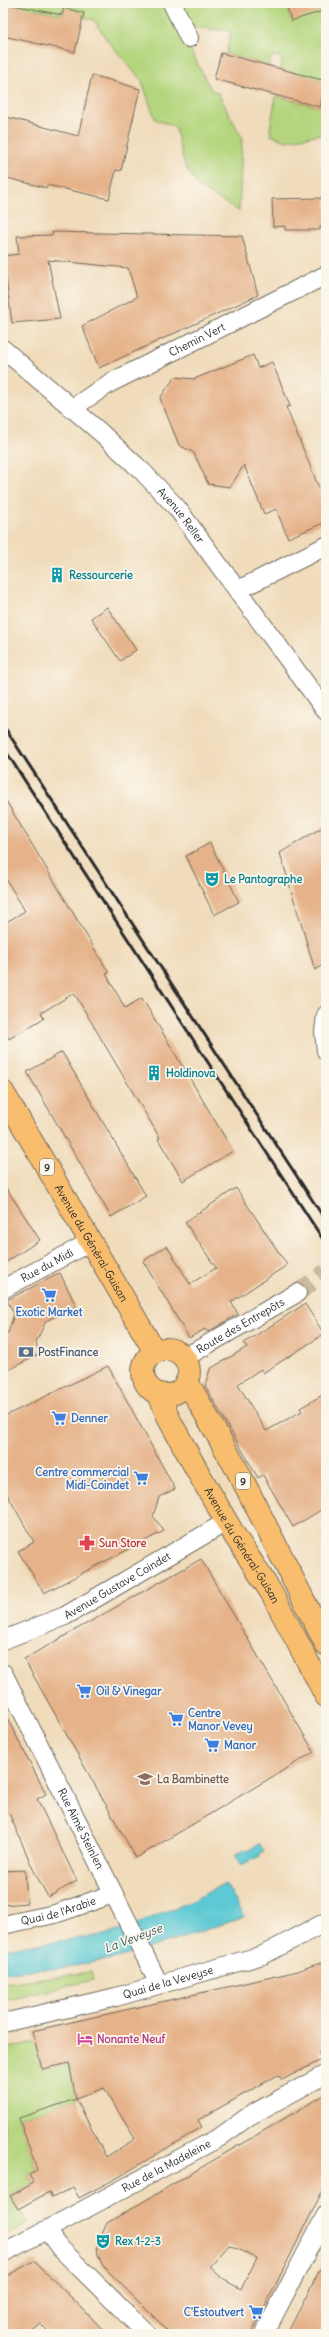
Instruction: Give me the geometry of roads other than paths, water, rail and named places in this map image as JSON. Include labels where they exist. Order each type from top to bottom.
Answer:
[{"type":"main road","name":"Avenue du Général-Guisan","points":[[3,1092],[155,1352]]},
{"type":"main road","points":[[171,1350],[184,1358],[189,1372],[184,1386],[175,1393],[159,1394],[150,1389],[143,1374],[147,1359],[155,1352],[171,1350]]},
{"type":"main road","name":"9","points":[[187,1381],[240,1475],[326,1644]]},
{"type":"main road","name":"Avenue du Général-Guisan","points":[[159,1394],[170,1421],[226,1522],[271,1592],[326,1696]]},
{"type":"street","points":[[172,3],[190,38]]},
{"type":"street","name":"Chemin Vert","points":[[70,409],[110,383],[324,280]]},
{"type":"street","name":"Avenue Reller","points":[[3,348],[70,409],[100,432],[154,483],[192,526],[326,711]]},
{"type":"street","points":[[238,590],[326,546]]},
{"type":"street","points":[[326,1015],[324,1032],[326,1051]]},
{"type":"street","name":"Rue du Midi","points":[[3,1289],[90,1242]]},
{"type":"street","name":"Route des Entrepôts","points":[[184,1358],[297,1293]]},
{"type":"street","name":"Avenue Gustave Coindet","points":[[3,1640],[65,1616],[226,1522]]},
{"type":"street","name":"Rue Aimé Steinlen","points":[[3,1673],[159,1984]]},
{"type":"street","name":"Quai de l'Arabie","points":[[3,1925],[55,1914],[113,1894]]},
{"type":"street","name":"Quai de la Veveyse","points":[[3,2023],[116,1997],[263,1955],[326,1922]]},
{"type":"street","name":"Rue de la Madeleine","points":[[3,2253],[220,2137],[249,2116],[326,2074]]},
{"type":"street","points":[[264,2334],[326,2214]]},
{"type":"street","points":[[47,2230],[60,2248],[147,2334]]},
{"type":"water","points":[[259,1843],[264,1851],[259,1854],[260,1856],[241,1865],[235,1855],[246,1849],[248,1851]]},
{"type":"water","name":"La Veveyse","points":[[225,1883],[245,1917],[121,1957],[64,1968],[3,1972],[3,1949],[110,1934],[192,1901]]},
{"type":"tunnel","points":[[297,1293],[326,1272]]},
{"type":"railway","points":[[3,725],[326,1221]]},
{"type":"railway","points":[[3,747],[326,1244]]},
{"type":"place","name":"Ressourcerie","points":[[57,575]]},
{"type":"place","name":"Le Pantographe","points":[[212,879]]},
{"type":"place","name":"Holdinova","points":[[154,1073]]},
{"type":"place","name":"Exotic Market","points":[[49,1295]]},
{"type":"place","name":"PostFinance","points":[[26,1352]]},
{"type":"place","name":"Denner","points":[[59,1418]]},
{"type":"place","name":"Centre commercial Midi-Coindet","points":[[141,1478]]},
{"type":"place","name":"Sun Store","points":[[87,1543]]},
{"type":"place","name":"Oil & Vinegar","points":[[84,1691]]},
{"type":"place","name":"Centre Manor Vevey","points":[[176,1719]]},
{"type":"place","name":"Manor","points":[[212,1745]]},
{"type":"place","name":"La Bambinette","points":[[145,1779]]},
{"type":"place","name":"Nonante Neuf","points":[[85,2039]]},
{"type":"place","name":"Rex 1-2-3","points":[[103,2241]]},
{"type":"place","name":"C'Estoutvert","points":[[256,2312]]}]
